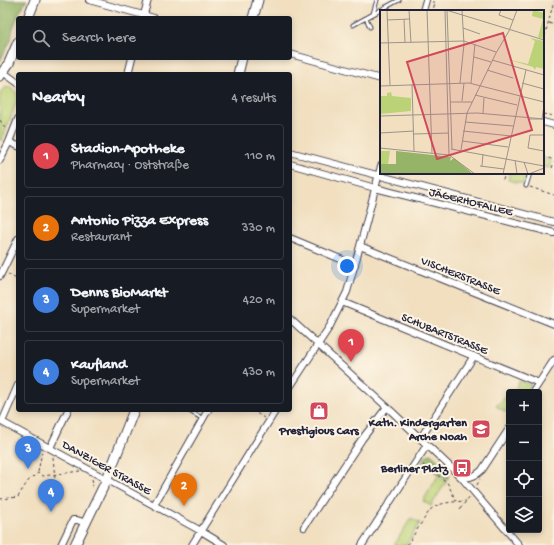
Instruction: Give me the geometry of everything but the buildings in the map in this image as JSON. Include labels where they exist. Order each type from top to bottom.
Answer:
[{"type":"main road","points":[[29,16],[35,0]]},
{"type":"main road","points":[[254,16],[258,0]]},
{"type":"main road","points":[[2,74],[9,63],[16,47]]},
{"type":"main road","points":[[238,72],[242,60]]},
{"type":"main road","points":[[75,545],[100,493],[133,412]]},
{"type":"street","points":[[89,0],[140,16]]},
{"type":"street","points":[[143,16],[148,0]]},
{"type":"street","points":[[423,10],[428,0]]},
{"type":"street","points":[[292,55],[380,79]]},
{"type":"street","points":[[128,72],[132,60]]},
{"type":"street","points":[[2,74],[16,82]]},
{"type":"street","points":[[544,122],[554,125]]},
{"type":"street","points":[[0,160],[16,124]]},
{"type":"street","points":[[10,139],[16,144]]},
{"type":"street","name":"JÄGERHOFALLEE","points":[[292,153],[554,222]]},
{"type":"street","name":"JÄGERHOFALLEE","points":[[292,165],[375,188],[554,234]]},
{"type":"street","points":[[292,384],[330,326],[347,292],[380,169]]},
{"type":"street","points":[[292,239],[355,265]]},
{"type":"street","points":[[1,273],[16,242]]},
{"type":"street","name":"VISCHERSTRASSE","points":[[360,246],[554,324]]},
{"type":"street","name":"SCHUBARTSTRASSE","points":[[342,302],[539,383]]},
{"type":"street","points":[[292,320],[461,477],[519,545]]},
{"type":"street","points":[[420,439],[474,356]]},
{"type":"street","points":[[535,389],[554,360]]},
{"type":"street","points":[[1,422],[16,389]]},
{"type":"street","points":[[304,527],[362,439],[387,407]]},
{"type":"street","points":[[50,448],[67,412]]},
{"type":"street","points":[[154,505],[207,412]]},
{"type":"street","points":[[192,545],[275,412]]},
{"type":"street","name":"DANZIGER STRASSE","points":[[1,422],[154,505],[224,545]]},
{"type":"street","points":[[461,477],[471,477],[478,474],[506,434]]},
{"type":"street","points":[[362,545],[427,445]]},
{"type":"street","points":[[61,545],[73,520],[86,523]]},
{"type":"lane","points":[[373,14],[377,0]]},
{"type":"lane","points":[[380,10],[399,0]]},
{"type":"lane","points":[[353,25],[380,10]]},
{"type":"lane","points":[[366,18],[370,27]]},
{"type":"lane","points":[[526,186],[530,174]]},
{"type":"lane","points":[[191,412],[203,419]]},
{"type":"path","points":[[428,0],[435,2],[433,10]]},
{"type":"path","points":[[544,38],[554,1]]},
{"type":"path","points":[[548,23],[554,25]]},
{"type":"path","points":[[544,114],[554,116]]},
{"type":"path","points":[[0,120],[10,139]]},
{"type":"path","points":[[544,156],[554,161],[552,168]]},
{"type":"path","points":[[503,180],[505,174]]},
{"type":"path","points":[[526,186],[554,194]]},
{"type":"path","points":[[1,273],[16,279]]},
{"type":"path","points":[[255,412],[270,421]]},
{"type":"path","points":[[0,500],[18,497],[29,480],[38,473],[41,454],[50,448],[55,479]]},
{"type":"path","points":[[416,460],[447,482],[456,502]]},
{"type":"path","points":[[38,473],[44,476],[81,471]]},
{"type":"path","points":[[92,478],[92,490],[100,493]]},
{"type":"path","points":[[473,491],[480,480]]},
{"type":"path","points":[[407,545],[434,506],[466,501],[460,510]]},
{"type":"green space","points":[[0,0],[27,0],[18,16],[16,16],[11,40],[0,61]]},
{"type":"green space","points":[[9,87],[16,92],[16,102],[2,141],[0,140],[0,92],[4,88]]},
{"type":"green space","points":[[544,158],[551,160],[549,168],[544,167]]},
{"type":"green space","points":[[509,174],[519,174],[526,176],[524,184],[508,180]]},
{"type":"green space","points":[[519,381],[531,385],[528,389],[515,389]]},
{"type":"green space","points":[[506,397],[506,412],[496,406]]},
{"type":"green space","points":[[431,454],[450,472],[447,480],[422,462],[427,455]]},
{"type":"green space","points":[[438,476],[446,482],[431,506],[423,501]]},
{"type":"green space","points":[[411,518],[420,523],[406,545],[394,545]]},
{"type":"place","name":"Stadion-Apotheke","points":[[351,362]]},
{"type":"place","name":"Prestigious Cars","points":[[319,411]]},
{"type":"place","name":"Kath. Kindergarten Arche Noah","points":[[481,429]]},
{"type":"place","name":"Berliner Platz","points":[[462,468]]},
{"type":"place","name":"Denns BioMarkt","points":[[28,469]]},
{"type":"place","name":"Antonio Pizza Express","points":[[184,506]]},
{"type":"place","name":"Kaufland","points":[[51,512]]}]
